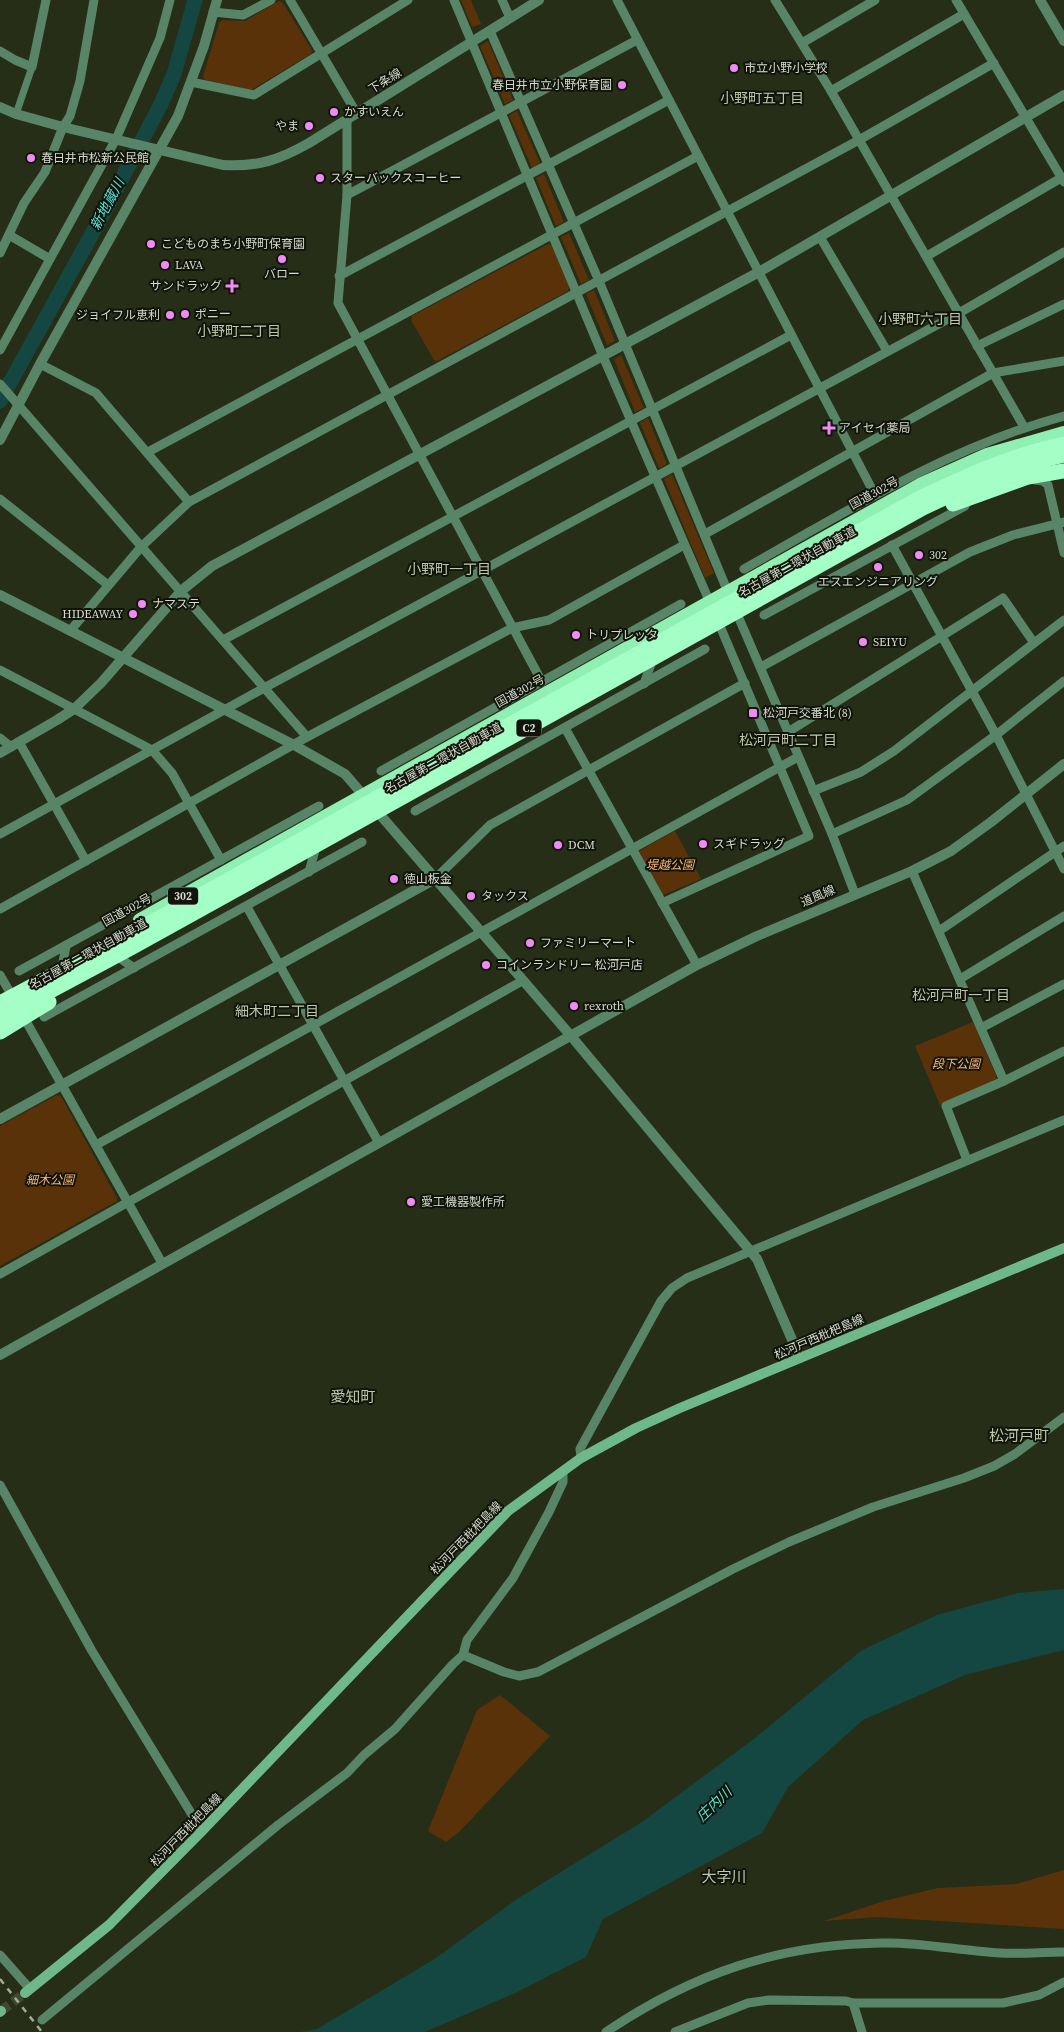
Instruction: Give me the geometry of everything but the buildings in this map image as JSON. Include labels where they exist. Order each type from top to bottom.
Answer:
[{"type":"highway","name":"国道302号","points":[[2,996],[280,842],[321,812],[364,795],[920,485],[987,455],[1064,433]]},
{"type":"highway","name":"名古屋第二環状自動車道","points":[[0,1018],[128,942],[918,499],[966,476],[1006,460],[1064,444]]},
{"type":"highway","name":"名古屋第二環状自動車道","points":[[128,942],[803,576],[923,508],[970,485],[1011,470],[1064,455]]},
{"type":"highway","points":[[803,576],[927,515],[962,500],[1028,477],[1064,471]]},
{"type":"highway","points":[[2,996],[128,942]]},
{"type":"highway","points":[[2,1035],[128,942]]},
{"type":"main road","name":"松河戸西枇杷島線","points":[[27,1991],[109,1925],[202,1831],[508,1511],[581,1458],[663,1416],[1064,1248]]},
{"type":"street","points":[[16,114],[32,67],[46,0]]},
{"type":"street","points":[[0,253],[24,203],[45,172],[63,127],[70,116],[80,81],[94,0]]},
{"type":"street","points":[[0,350],[50,259],[120,140],[160,38],[170,0]]},
{"type":"street","points":[[0,440],[16,403],[40,364],[155,148],[178,116],[217,0]]},
{"type":"street","points":[[213,12],[243,15],[271,0]]},
{"type":"street","points":[[290,0],[357,114]]},
{"type":"street","points":[[191,82],[254,96],[408,0]]},
{"type":"street","points":[[454,0],[603,356],[745,683],[809,836],[662,903]]},
{"type":"street","points":[[502,0],[510,18]]},
{"type":"street","name":"下条線","points":[[120,140],[223,165],[243,166],[267,163],[289,155],[348,120],[539,0]]},
{"type":"street","points":[[617,0],[875,495]]},
{"type":"street","points":[[775,0],[860,140],[1024,427]]},
{"type":"street","points":[[802,44],[875,0]]},
{"type":"street","points":[[927,256],[1063,180],[956,0]]},
{"type":"street","points":[[1040,0],[1064,41]]},
{"type":"street","points":[[831,91],[964,14]]},
{"type":"street","points":[[490,31],[625,344],[728,592],[832,834],[855,894]]},
{"type":"street","points":[[347,195],[637,40]]},
{"type":"street","points":[[0,51],[32,67]]},
{"type":"street","points":[[70,631],[142,546],[189,502],[860,140],[994,63]]},
{"type":"street","points":[[0,753],[74,709],[101,683],[180,591],[212,566],[759,272],[1064,95]]},
{"type":"street","points":[[340,276],[670,100]]},
{"type":"street","points":[[0,107],[16,114],[63,127],[120,140]]},
{"type":"street","points":[[348,120],[347,195],[338,303],[542,682]]},
{"type":"street","points":[[148,452],[698,156]]},
{"type":"street","points":[[9,235],[50,259]]},
{"type":"street","points":[[820,237],[887,351]]},
{"type":"street","points":[[0,834],[675,464],[958,313],[1064,252]]},
{"type":"street","points":[[977,346],[1064,304]]},
{"type":"street","points":[[223,640],[791,335]]},
{"type":"street","points":[[704,534],[993,373],[1064,361]]},
{"type":"street","points":[[40,364],[96,393],[189,502]]},
{"type":"street","points":[[0,384],[308,737]]},
{"type":"street","points":[[744,569],[875,495],[949,458],[1024,427],[1064,416]]},
{"type":"street","points":[[764,616],[945,515],[1010,487],[1036,480],[1044,480],[1048,485],[1060,523],[1064,553]]},
{"type":"street","points":[[0,498],[108,585]]},
{"type":"street","points":[[761,667],[970,552],[1013,535],[1060,523]]},
{"type":"street","points":[[0,909],[308,737],[512,628],[549,620],[684,545]]},
{"type":"street","points":[[892,545],[1027,793],[1064,869]]},
{"type":"street","points":[[809,547],[854,566]]},
{"type":"street","points":[[0,595],[224,711],[294,745],[339,770],[364,795],[571,1036],[751,1251],[757,1259],[800,1358]]},
{"type":"street","points":[[788,732],[1003,598],[1034,643]]},
{"type":"street","points":[[381,771],[681,604]]},
{"type":"street","points":[[813,791],[861,772],[876,763],[1064,620]]},
{"type":"street","points":[[644,684],[663,628]]},
{"type":"street","points":[[613,643],[626,648]]},
{"type":"street","points":[[415,811],[705,649]]},
{"type":"street","points":[[0,670],[152,750],[172,773],[221,860]]},
{"type":"street","points":[[832,834],[907,800],[996,735],[1064,681]]},
{"type":"street","points":[[0,1119],[435,879],[490,825],[745,683]]},
{"type":"street","points":[[565,728],[697,965]]},
{"type":"street","points":[[0,738],[15,744],[55,804],[86,861]]},
{"type":"street","points":[[411,769],[419,750]]},
{"type":"street","points":[[440,753],[490,770]]},
{"type":"street","points":[[96,1145],[798,757]]},
{"type":"street","name":"道風線","points":[[0,1355],[697,965],[757,936],[912,871],[951,851],[1064,764]]},
{"type":"street","points":[[19,972],[266,835],[321,812]]},
{"type":"street","points":[[309,872],[321,812]]},
{"type":"street","points":[[266,835],[280,842]]},
{"type":"street","points":[[44,1017],[247,907],[362,842]]},
{"type":"street","points":[[939,931],[1064,846]]},
{"type":"street","points":[[912,871],[1004,1081]]},
{"type":"street","points":[[247,907],[379,1143]]},
{"type":"street","points":[[960,979],[1064,916]]},
{"type":"street","points":[[99,943],[134,968]]},
{"type":"street","points":[[63,962],[66,946]]},
{"type":"street","points":[[0,975],[2,996],[62,1084],[162,1263]]},
{"type":"street","points":[[0,1274],[522,981]]},
{"type":"street","points":[[981,1028],[1064,984]]},
{"type":"street","points":[[968,1160],[946,1106],[1004,1081],[1064,1051]]},
{"type":"street","points":[[581,1458],[580,1449],[661,1301],[672,1288],[687,1278],[1064,1120]]},
{"type":"street","points":[[464,1655],[504,1672],[519,1676],[538,1672],[733,1568],[789,1542],[873,1507],[964,1478],[994,1466],[1015,1454],[1064,1417]]},
{"type":"street","points":[[42,2020],[278,1825],[347,1773],[364,1755],[395,1729],[453,1664],[464,1655],[467,1640],[513,1578],[549,1512],[563,1482],[563,1471]]},
{"type":"street","points":[[0,1485],[92,1651],[202,1831]]},
{"type":"street","points":[[606,2032],[650,2004],[703,1978],[760,1958],[802,1949],[883,1943],[999,1953],[1064,1952]]},
{"type":"street","points":[[0,1955],[27,1991]]},
{"type":"street","points":[[675,2032],[748,2003],[769,2000],[846,2001],[853,2003],[1003,2003],[1039,1995],[1064,1982]]},
{"type":"street","points":[[853,2003],[862,2032]]},
{"type":"green space","points":[[461,0],[471,0],[481,24],[472,27]]},
{"type":"green space","points":[[279,1],[283,3],[312,50],[311,54],[251,90],[205,80],[203,76],[219,23],[222,20],[245,21]]},
{"type":"green space","points":[[488,41],[513,100],[505,104],[480,46]]},
{"type":"green space","points":[[517,111],[540,163],[532,168],[509,115]]},
{"type":"green space","points":[[544,174],[564,222],[556,226],[536,178]]},
{"type":"green space","points":[[569,233],[589,280],[581,284],[561,237]]},
{"type":"green space","points":[[548,244],[552,245],[569,287],[568,291],[437,361],[434,360],[411,320],[412,316]]},
{"type":"green space","points":[[594,290],[615,341],[607,345],[586,294]]},
{"type":"green space","points":[[621,355],[644,408],[635,412],[614,359]]},
{"type":"green space","points":[[648,418],[667,464],[659,468],[640,423]]},
{"type":"green space","points":[[672,474],[714,573],[705,578],[664,479]]},
{"type":"green space","name":"堤越公園","points":[[675,831],[701,879],[663,895],[639,851]]},
{"type":"green space","name":"段下公園","points":[[973,1022],[997,1078],[996,1081],[940,1105],[915,1046]]},
{"type":"green space","name":"細木公園","points":[[57,1095],[61,1096],[117,1201],[0,1266],[0,1126]]},
{"type":"green space","points":[[500,1695],[550,1736],[460,1831],[446,1842],[428,1831],[477,1710]]},
{"type":"green space","points":[[1064,1870],[1064,1929],[877,1917],[824,1921],[884,1901],[938,1888],[1016,1884]]},
{"type":"water","name":"庄内川","points":[[1064,1589],[1064,1650],[965,1675],[863,1720],[788,1787],[762,1833],[603,1919],[586,1957],[515,1993],[425,2032],[300,2032],[317,2029],[433,1960],[517,1899],[642,1822],[755,1738],[862,1650],[937,1615],[1018,1593]]},
{"type":"waterway","name":"新地蔵川","points":[[0,401],[161,104],[174,74],[195,0]]},
{"type":"tunnel","points":[[1,2011],[25,1993]]},
{"type":"railway","points":[[0,1979],[42,2032]]},
{"type":"place","name":"市立小野小学校","points":[[734,68]]},
{"type":"place","name":"春日井市立小野保育園","points":[[622,85]]},
{"type":"place","name":"かすいえん","points":[[334,112]]},
{"type":"place","name":"やま","points":[[309,126]]},
{"type":"place","name":"春日井市松新公民館","points":[[31,158]]},
{"type":"place","name":"スターバックスコーヒー","points":[[320,178]]},
{"type":"place","name":"こどものまち小野町保育園","points":[[151,244]]},
{"type":"place","name":"バロー","points":[[282,259]]},
{"type":"place","name":"LAVA","points":[[165,265]]},
{"type":"place","name":"サンドラッグ","points":[[232,286]]},
{"type":"place","name":"ポニー","points":[[185,314]]},
{"type":"place","name":"ジョイフル恵利","points":[[170,315]]},
{"type":"place","name":"アイセイ薬局","points":[[829,428]]},
{"type":"place","name":"302","points":[[919,555]]},
{"type":"place","name":"エスエンジニアリング","points":[[878,567]]},
{"type":"place","name":"ナマステ","points":[[142,604]]},
{"type":"place","name":"HIDEAWAY","points":[[133,614]]},
{"type":"place","name":"トリプレッタ","points":[[576,635]]},
{"type":"place","name":"SEIYU","points":[[863,642]]},
{"type":"place","name":"松河戸交番北 (8)","points":[[753,713]]},
{"type":"place","name":"スギドラッグ","points":[[703,844]]},
{"type":"place","name":"DCM","points":[[558,845]]},
{"type":"place","name":"徳山板金","points":[[394,879]]},
{"type":"place","name":"タックス","points":[[471,896]]},
{"type":"place","name":"ファミリーマート","points":[[530,943]]},
{"type":"place","name":"コインランドリー 松河戸店","points":[[486,965]]},
{"type":"place","name":"rexroth","points":[[574,1006]]},
{"type":"place","name":"愛工機器製作所","points":[[411,1202]]},
{"type":"district","name":"小野町五丁目","points":[[762,98]]},
{"type":"district","name":"小野町六丁目","points":[[920,319]]},
{"type":"district","name":"小野町二丁目","points":[[239,331]]},
{"type":"district","name":"小野町一丁目","points":[[449,569]]},
{"type":"district","name":"松河戸町二丁目","points":[[788,740]]},
{"type":"district","name":"松河戸町一丁目","points":[[961,995]]},
{"type":"district","name":"細木町二丁目","points":[[277,1011]]},
{"type":"district","name":"愛知町","points":[[353,1396]]},
{"type":"district","name":"松河戸町","points":[[1019,1435]]},
{"type":"district","name":"大字川","points":[[724,1876]]}]
